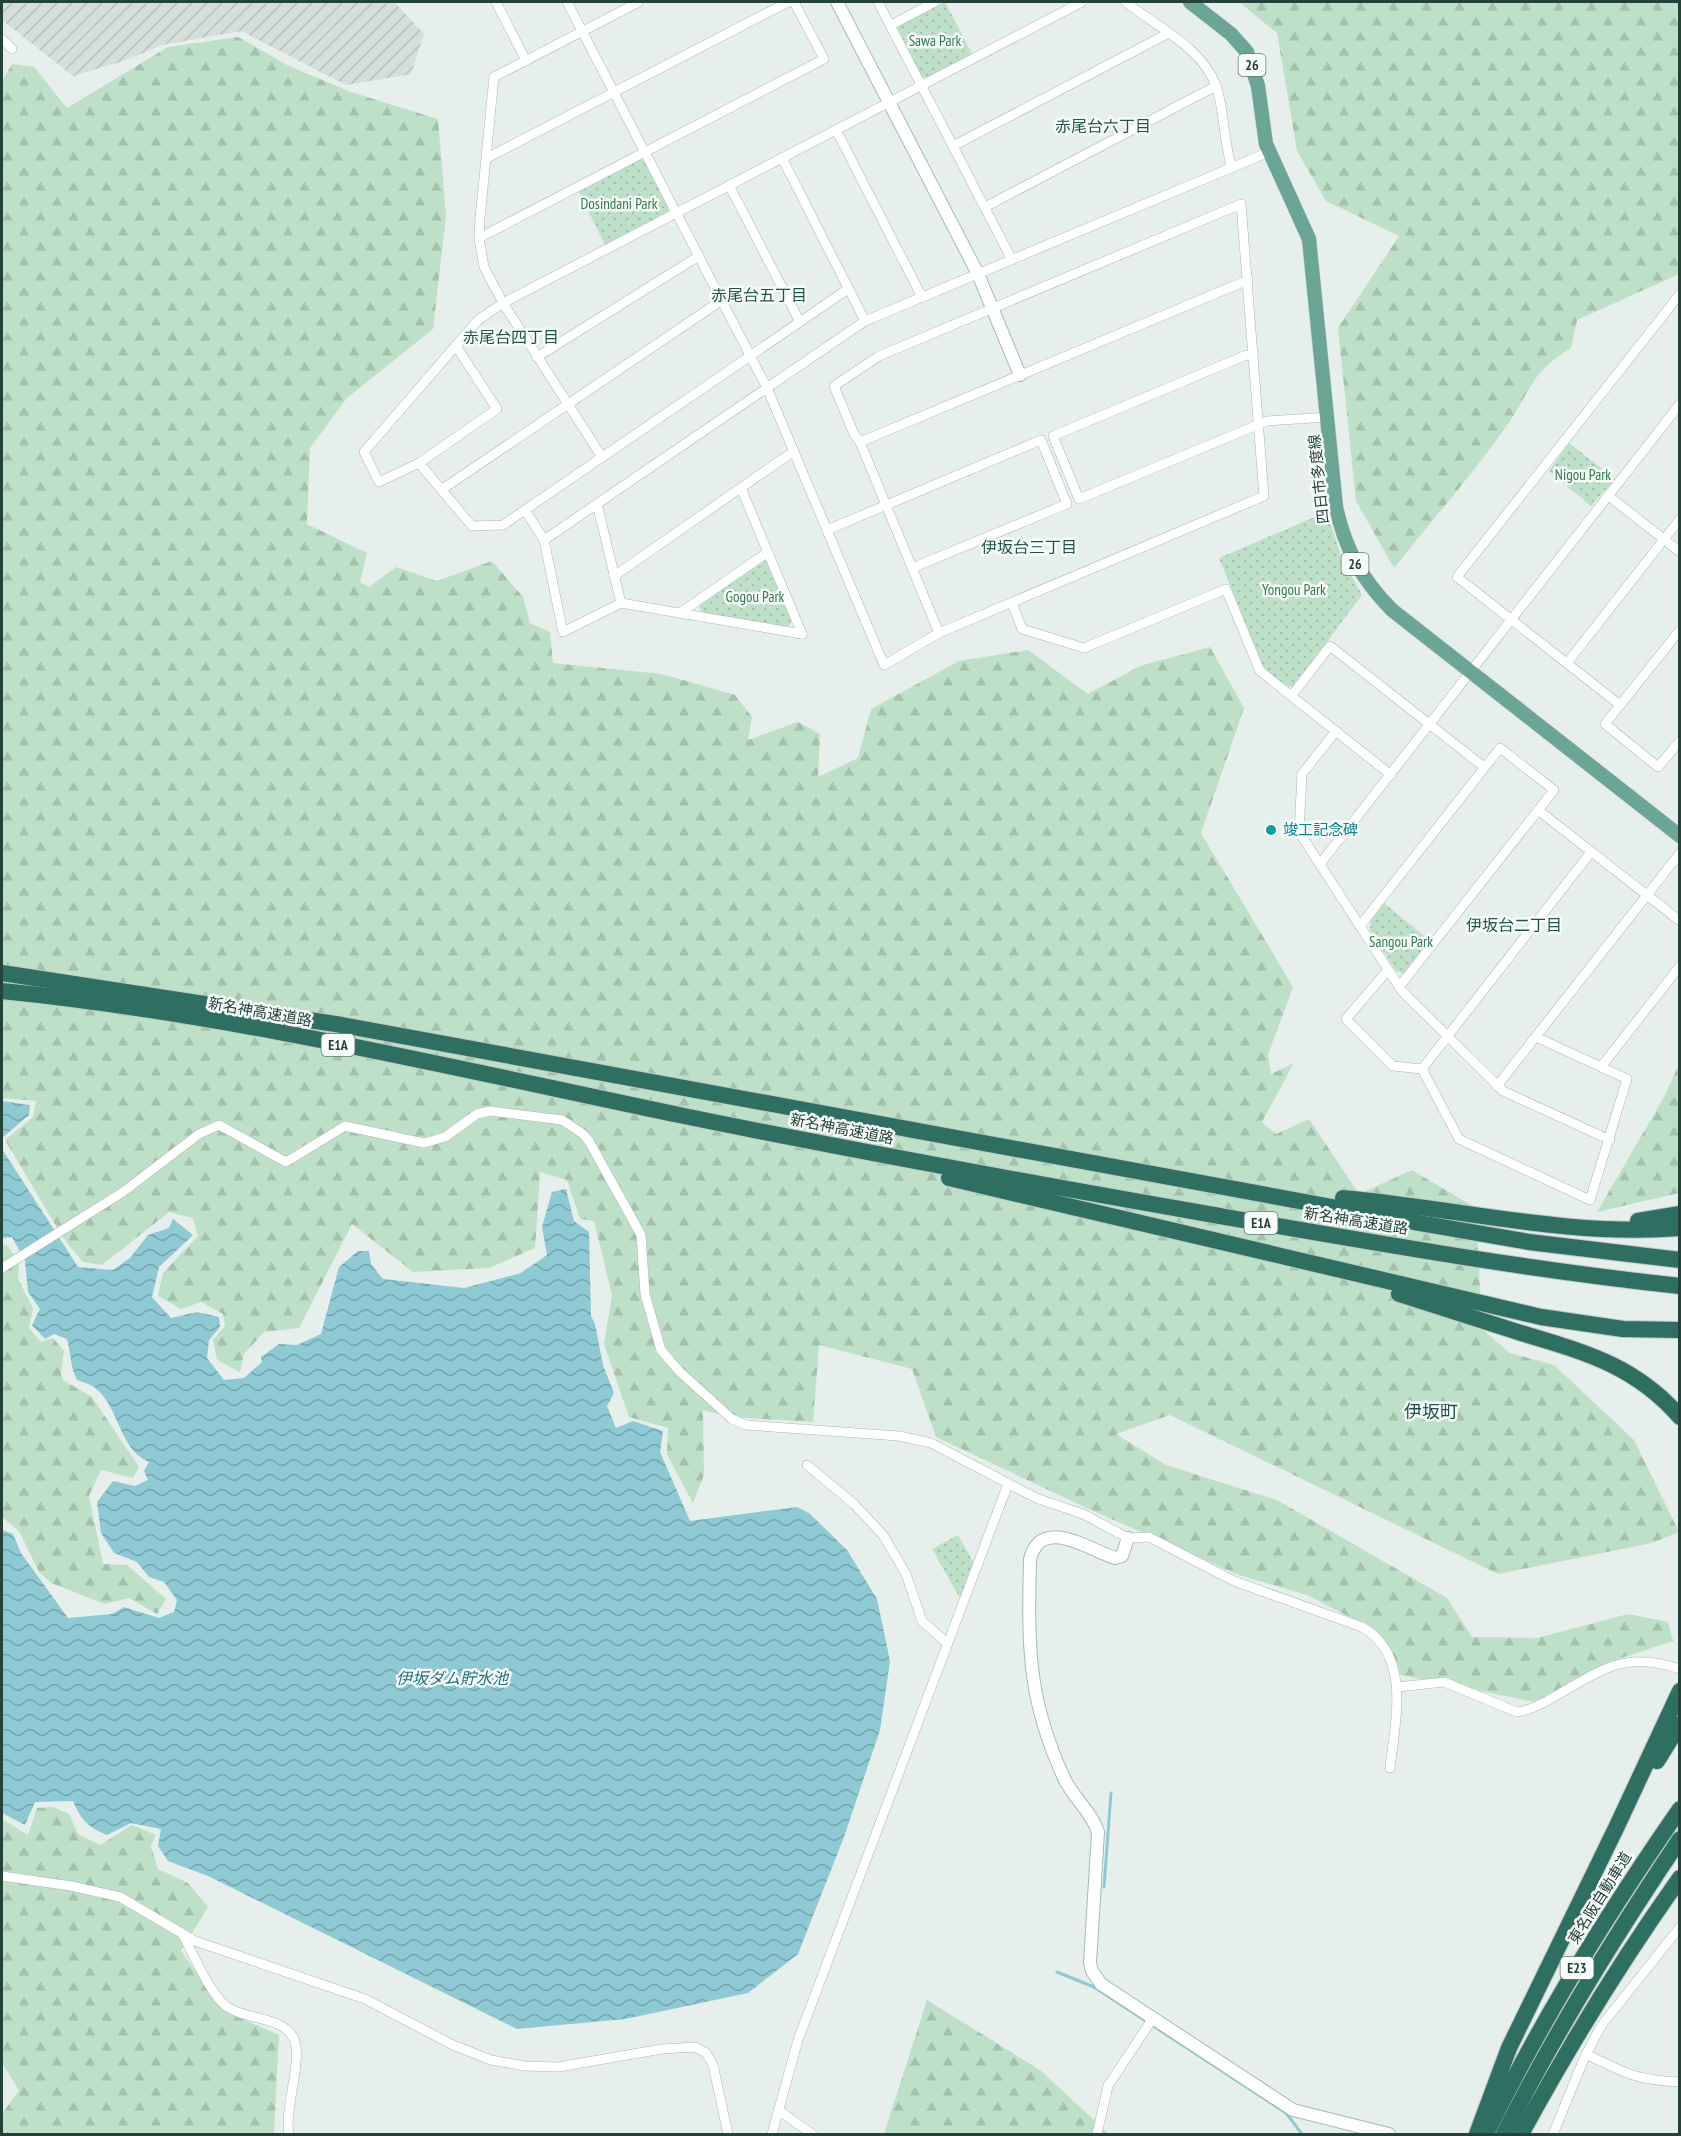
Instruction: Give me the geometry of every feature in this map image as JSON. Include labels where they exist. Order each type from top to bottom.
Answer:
[{"type":"highway","name":"新名神高速道路","points":[[2,974],[37,986],[207,1021],[337,1044],[844,1149],[1332,1235],[1485,1260],[1680,1286]]},
{"type":"highway","name":"新名神高速道路","points":[[2,991],[37,986],[342,1025],[1529,1242],[1680,1260]]},
{"type":"highway","points":[[844,1149],[928,1173],[1541,1317],[1623,1329],[1678,1330]]},
{"type":"highway","points":[[1261,1192],[1364,1200],[1571,1226],[1626,1230],[1680,1228]]},
{"type":"highway","points":[[1571,1226],[1614,1224],[1680,1214]]},
{"type":"highway","points":[[1240,1248],[1588,1353],[1641,1381],[1680,1417]]},
{"type":"highway","points":[[1477,2134],[1509,2048],[1680,1691]]},
{"type":"highway","points":[[1617,1826],[1680,1724]]},
{"type":"highway","name":"東名阪自動車道","points":[[1486,2134],[1566,1985],[1608,1916],[1680,1809]]},
{"type":"highway","name":"E23","points":[[1504,2134],[1581,1993],[1623,1924],[1680,1839]]},
{"type":"highway","points":[[1521,2134],[1561,2061],[1650,1920],[1680,1878]]},
{"type":"highway","points":[[1650,1920],[1680,1887]]},
{"type":"main road","name":"四日市多度線","points":[[1190,2],[1231,34],[1246,52],[1256,75],[1269,152],[1309,239],[1329,417],[1336,507],[1341,531],[1354,562],[1372,590],[1392,610],[1680,836]]},
{"type":"street","points":[[496,2],[526,61]]},
{"type":"street","points":[[567,2],[767,388],[884,665],[939,633],[1264,496],[1241,204],[875,358],[834,386],[854,434],[860,442],[939,633]]},
{"type":"street","points":[[602,457],[503,303],[484,267],[479,238],[494,77],[639,2]]},
{"type":"street","points":[[487,158],[788,2]]},
{"type":"street","points":[[479,238],[824,59],[794,2]]},
{"type":"street","points":[[837,2],[978,274],[1020,375]]},
{"type":"street","points":[[878,2],[1012,260]]},
{"type":"street","points":[[891,25],[935,2]]},
{"type":"street","points":[[456,346],[497,409],[419,463],[378,482],[364,452],[478,320],[503,303],[1082,2]]},
{"type":"street","points":[[1126,2],[1205,65],[1216,86],[1225,146],[1232,168]]},
{"type":"street","points":[[953,146],[1167,34]]},
{"type":"street","points":[[2,39],[12,49]]},
{"type":"street","points":[[985,207],[1216,86]]},
{"type":"street","points":[[836,130],[922,297]]},
{"type":"street","points":[[544,540],[865,321],[1269,152]]},
{"type":"street","points":[[782,158],[865,321]]},
{"type":"street","points":[[729,185],[800,322]]},
{"type":"street","points":[[537,357],[699,256]]},
{"type":"street","points":[[860,442],[1248,280]]},
{"type":"street","points":[[419,463],[472,526],[483,528],[503,525],[848,289]]},
{"type":"street","points":[[1620,705],[1457,577],[1680,294]]},
{"type":"street","points":[[441,490],[722,300]]},
{"type":"street","points":[[1253,354],[1053,436],[1079,499],[1260,424],[1329,417]]},
{"type":"street","points":[[1320,864],[1472,673],[1680,404]]},
{"type":"street","points":[[827,530],[1041,440],[1067,504],[912,568]]},
{"type":"street","points":[[614,576],[794,451]]},
{"type":"street","points":[[525,510],[544,540],[563,632],[621,603],[802,634],[741,488]]},
{"type":"street","points":[[1610,496],[1680,552]]},
{"type":"street","points":[[597,504],[621,603]]},
{"type":"street","points":[[1567,663],[1680,519]]},
{"type":"street","points":[[680,613],[768,552]]},
{"type":"street","points":[[1012,603],[1022,629],[1084,648],[1226,589],[1260,671],[1391,775]]},
{"type":"street","points":[[1678,746],[1658,767],[1605,724],[1680,630]]},
{"type":"street","points":[[1292,695],[1330,646],[1484,767]]},
{"type":"street","points":[[1336,730],[1302,774],[1299,832],[1399,987],[1497,1086],[1610,1140]]},
{"type":"street","points":[[1360,926],[1500,747],[1554,790],[1399,987]]},
{"type":"street","points":[[1539,810],[1680,921]]},
{"type":"street","points":[[1422,1069],[1591,852]]},
{"type":"street","points":[[1497,1086],[1680,853]]},
{"type":"street","points":[[1601,1067],[1676,978],[1680,966]]},
{"type":"street","points":[[1388,970],[1346,1019],[1393,1066],[1422,1069]]},
{"type":"street","points":[[1422,1069],[1459,1139],[1590,1200],[1627,1079],[1536,1037]]},
{"type":"street","points":[[4,1267],[91,1210],[123,1192],[199,1134],[219,1125],[286,1162],[345,1126],[354,1126],[424,1143],[444,1137],[483,1112],[562,1120],[583,1134],[589,1141],[641,1235],[645,1293],[661,1350],[679,1371],[732,1419],[746,1425],[898,1436],[931,1443],[1036,1498],[1083,1514],[1128,1538],[1149,1537],[1234,1581],[1362,1626],[1371,1631],[1383,1646],[1398,1687],[1390,1768]]},
{"type":"street","points":[[807,1465],[854,1504],[884,1535],[906,1574],[922,1621],[947,1643]]},
{"type":"street","points":[[772,2134],[798,2040],[1008,1484]]},
{"type":"street","points":[[1128,1538],[1122,1556],[1115,1558],[1060,1536],[1049,1537],[1035,1548],[1030,1559],[1030,1665],[1037,1705],[1063,1778],[1094,1821],[1098,1832],[1090,1949],[1092,1971],[1101,1984],[1151,2022],[1293,2110],[1389,2134]]},
{"type":"street","points":[[1398,1687],[1444,1682],[1517,1712],[1548,1701],[1609,1665],[1638,1660],[1680,1669]]},
{"type":"street","points":[[2,1876],[71,1886],[120,1897],[205,1945],[365,1999],[453,2045],[491,2060],[525,2066],[558,2067],[662,2049],[695,2047],[706,2053],[713,2065],[728,2134]]},
{"type":"street","points":[[1553,2134],[1586,2054],[1601,2026],[1680,1927]]},
{"type":"street","points":[[182,1933],[224,2005],[282,2027],[294,2039],[296,2053],[288,2116],[289,2134]]},
{"type":"street","points":[[1097,2134],[1108,2086],[1151,2022]]},
{"type":"street","points":[[1586,2054],[1628,2076],[1647,2081],[1680,2082]]},
{"type":"street","points":[[778,2110],[812,2134]]},
{"type":"shaded area","points":[[2,2],[394,2],[424,34],[411,74],[346,85],[241,31],[162,45],[124,61],[73,76],[2,20]]},
{"type":"green space","name":"Sawa Park","points":[[945,2],[972,54],[926,78],[922,77],[898,29],[899,25]]},
{"type":"green space","points":[[1239,2],[1679,2],[1679,274],[1577,320],[1571,348],[1558,356],[1540,373],[1495,443],[1394,568],[1356,501],[1338,328],[1399,236],[1326,201],[1297,151],[1277,33]]},
{"type":"green space","points":[[238,37],[289,66],[351,92],[438,119],[446,216],[433,329],[347,398],[310,448],[307,524],[367,553],[360,582],[369,587],[396,567],[437,581],[492,561],[523,597],[530,623],[550,632],[553,663],[662,674],[735,695],[752,717],[748,740],[798,722],[820,734],[818,777],[858,758],[871,709],[959,661],[1028,650],[1088,694],[1140,666],[1210,647],[1244,708],[1201,833],[1293,987],[1268,1055],[1271,1074],[1294,1063],[1262,1122],[1276,1134],[1309,1119],[1359,1194],[1412,1170],[1476,1208],[1482,1329],[1510,1353],[1554,1365],[1634,1440],[1679,1532],[1652,1543],[1498,1574],[1170,1415],[1116,1434],[1166,1465],[1277,1500],[1447,1598],[1472,1637],[1537,1638],[1628,1614],[1668,1622],[1673,1641],[1609,1662],[1535,1702],[1401,1675],[1365,1625],[1307,1595],[1239,1575],[1091,1510],[936,1437],[912,1369],[819,1345],[813,1422],[729,1417],[703,1410],[704,1475],[693,1503],[667,1455],[668,1428],[629,1417],[604,1344],[612,1295],[594,1221],[580,1219],[567,1180],[540,1172],[535,1248],[489,1268],[413,1272],[352,1224],[299,1328],[264,1332],[244,1354],[240,1372],[217,1360],[213,1340],[225,1326],[223,1314],[201,1302],[181,1309],[158,1296],[163,1273],[198,1236],[193,1218],[169,1212],[102,1265],[83,1262],[64,1239],[5,1140],[33,1117],[36,1101],[2,1098],[2,81],[12,64],[34,67],[67,108],[168,47]]},
{"type":"green space","name":"Dosindani Park","points":[[640,159],[644,161],[669,209],[667,213],[605,245],[579,192]]},
{"type":"green space","name":"Nigou Park","points":[[1569,443],[1615,479],[1591,506],[1549,471]]},
{"type":"green space","name":"Yongou Park","points":[[1324,513],[1328,515],[1341,556],[1362,595],[1293,687],[1287,686],[1263,667],[1219,558]]},
{"type":"green space","name":"Gogou Park","points":[[764,561],[768,562],[792,621],[788,627],[702,613],[699,605]]},
{"type":"green space","name":"Sangou Park","points":[[1384,903],[1428,939],[1404,974],[1396,971],[1370,930],[1371,919]]},
{"type":"green space","points":[[1679,1064],[1679,1193],[1597,1212],[1664,1097]]},
{"type":"green space","points":[[2,1245],[8,1246],[19,1264],[18,1279],[33,1308],[29,1328],[41,1342],[53,1338],[64,1351],[61,1374],[63,1380],[92,1397],[139,1467],[133,1478],[101,1470],[89,1496],[103,1564],[127,1565],[166,1599],[157,1614],[129,1598],[105,1604],[51,1583],[39,1572],[19,1531],[2,1517]]},
{"type":"green space","points":[[958,1535],[975,1565],[961,1600],[932,1549]]},
{"type":"green space","points":[[53,1807],[69,1814],[78,1834],[100,1845],[132,1825],[156,1835],[151,1846],[158,1869],[188,1883],[208,1907],[181,1951],[222,2007],[231,2014],[279,2035],[274,2134],[2,2134],[2,2114],[19,2090],[2,2063],[2,1819],[28,1835],[37,1808]]},
{"type":"green space","points":[[927,2000],[1040,2070],[1109,2134],[884,2134]]},
{"type":"water","points":[[2,1101],[30,1105],[29,1115],[2,1138]]},
{"type":"water","name":"伊坂ダム貯水池","points":[[2,1149],[78,1267],[113,1270],[130,1258],[148,1235],[169,1228],[173,1219],[193,1235],[159,1267],[152,1297],[171,1318],[197,1312],[219,1317],[220,1327],[209,1340],[207,1358],[224,1380],[244,1378],[262,1362],[261,1357],[279,1344],[297,1345],[321,1334],[339,1267],[358,1251],[369,1251],[371,1264],[383,1279],[464,1288],[521,1273],[547,1255],[542,1227],[552,1192],[566,1189],[574,1221],[589,1232],[591,1316],[595,1324],[603,1365],[614,1393],[607,1406],[616,1428],[633,1421],[663,1431],[660,1452],[690,1521],[797,1507],[809,1513],[847,1550],[877,1599],[890,1661],[880,1730],[844,1837],[798,1954],[748,1993],[625,2019],[517,2029],[208,1876],[168,1861],[158,1846],[161,1829],[131,1823],[107,1835],[86,1822],[73,1801],[35,1802],[25,1825],[2,1813],[2,1530],[13,1534],[21,1553],[68,1618],[112,1614],[124,1607],[159,1618],[174,1612],[177,1600],[164,1582],[149,1577],[137,1562],[114,1553],[101,1533],[97,1502],[113,1481],[135,1486],[148,1480],[144,1471],[149,1462],[131,1447],[103,1395],[92,1386],[77,1380],[67,1339],[54,1334],[45,1339],[32,1325],[40,1309],[28,1292],[25,1261],[12,1237],[2,1238]]},
{"type":"waterway","points":[[1104,1887],[1111,1793]]},
{"type":"waterway","points":[[1057,1972],[1094,1987],[1286,2113],[1302,2134]]},
{"type":"place","name":"竣工記念碑","points":[[1271,830]]},
{"type":"district","name":"赤尾台六丁目","points":[[1103,126]]},
{"type":"district","name":"赤尾台五丁目","points":[[759,295]]},
{"type":"district","name":"赤尾台四丁目","points":[[511,337]]},
{"type":"district","name":"伊坂台三丁目","points":[[1029,547]]},
{"type":"district","name":"伊坂台二丁目","points":[[1514,925]]},
{"type":"district","name":"伊坂町","points":[[1431,1412]]}]
